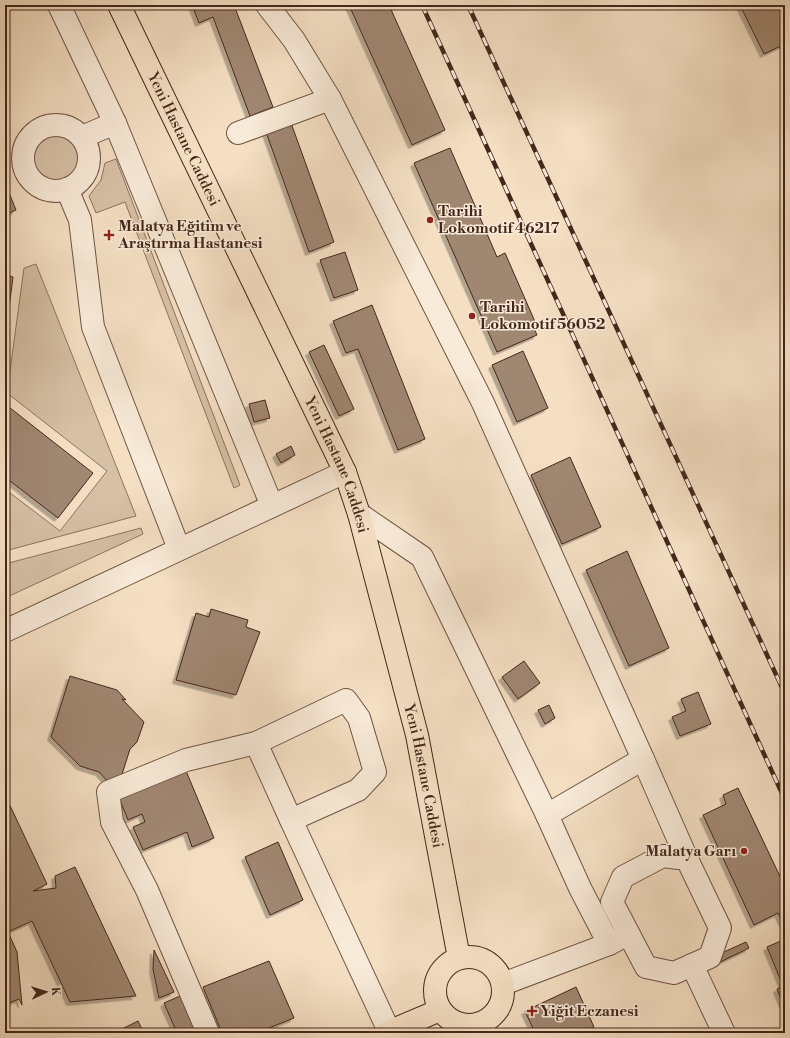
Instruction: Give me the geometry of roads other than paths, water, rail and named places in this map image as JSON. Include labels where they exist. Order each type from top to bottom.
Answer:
[{"type":"main road","name":"Yeni Hastane Caddesi","points":[[119,5],[345,472],[360,514],[417,735],[459,958]]},
{"type":"main road","points":[[470,957],[481,959],[491,964],[498,973],[503,984],[503,995],[500,1006],[487,1028],[462,1025],[451,1021],[442,1014],[437,1004],[434,992],[436,981],[441,971],[449,963],[459,958],[470,957]]},
{"type":"main road","points":[[388,1032],[440,1010]]},
{"type":"street","points":[[59,5],[115,123],[272,506]]},
{"type":"street","points":[[267,5],[294,40],[330,99],[483,402],[687,859],[720,928],[710,956],[674,973],[646,967],[612,902],[623,876],[663,856],[687,859]]},
{"type":"street","points":[[238,133],[330,99]]},
{"type":"street","points":[[82,137],[115,123]]},
{"type":"street","points":[[64,125],[74,130],[82,137],[88,147],[89,158],[83,177],[76,184],[67,189],[56,191],[45,189],[35,183],[28,175],[24,164],[23,153],[26,143],[33,134],[42,127],[64,125]]},
{"type":"street","points":[[67,189],[80,220],[93,327],[179,549]]},
{"type":"street","points":[[5,631],[345,472]]},
{"type":"street","points":[[360,514],[422,557],[547,815],[580,888],[609,944]]},
{"type":"street","points":[[208,1033],[147,890],[112,822],[108,792],[186,760],[256,743],[346,700],[359,718],[375,772],[358,790],[291,820]]},
{"type":"street","points":[[256,743],[388,1032]]},
{"type":"street","points":[[547,815],[643,759]]},
{"type":"street","points":[[503,984],[609,944],[629,934]]},
{"type":"street","points":[[692,965],[724,1033]]},
{"type":"railway","points":[[422,5],[785,800]]},
{"type":"railway","points":[[468,5],[785,694]]},
{"type":"place","name":"Tarihi Lokomotif 46217","points":[[430,220]]},
{"type":"place","name":"Malatya Eğitim ve Araştırma Hastanesi","points":[[109,235]]},
{"type":"place","name":"Tarihi Lokomotif 56052","points":[[472,316]]},
{"type":"place","name":"Malatya Garı","points":[[744,851]]},
{"type":"place","name":"Yiğit Eczanesi","points":[[532,1011]]}]
